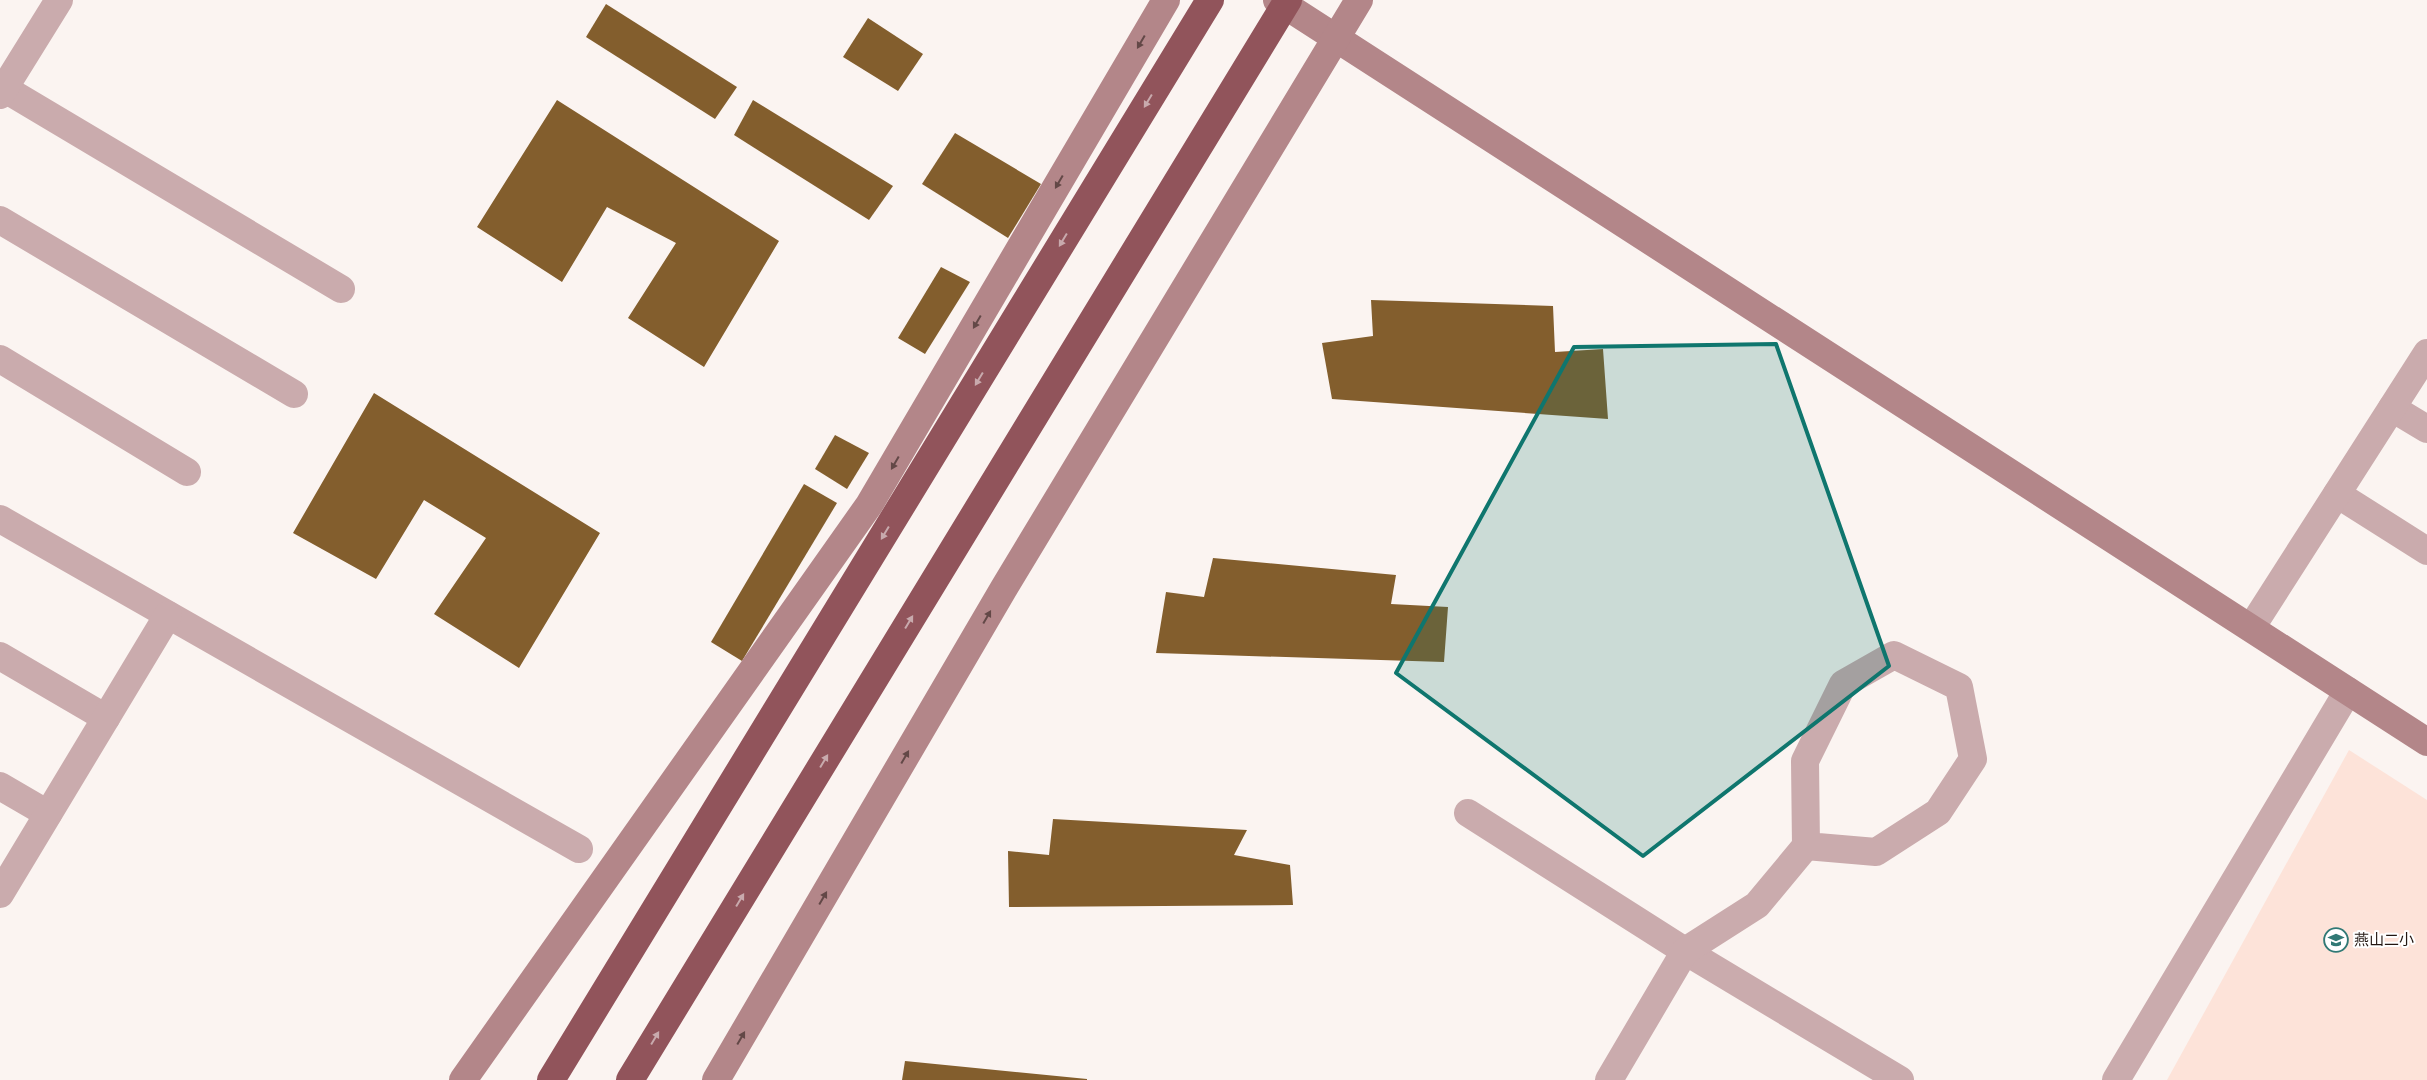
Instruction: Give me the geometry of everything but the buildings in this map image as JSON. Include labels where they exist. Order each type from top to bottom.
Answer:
[{"type":"highway","points":[[551,1080],[1210,0]]},
{"type":"highway","points":[[630,1080],[1288,0]]},
{"type":"main road","points":[[463,1080],[870,505],[1166,0]]},
{"type":"main road","points":[[1277,0],[2427,742]]},
{"type":"main road","points":[[716,1080],[1004,588],[1359,0]]},
{"type":"street","points":[[59,0],[1,90],[341,289]]},
{"type":"street","points":[[0,220],[294,394]]},
{"type":"street","points":[[2251,628],[2427,354]]},
{"type":"street","points":[[0,359],[187,472]]},
{"type":"street","points":[[2392,408],[2427,429]]},
{"type":"street","points":[[2337,494],[2427,551]]},
{"type":"street","points":[[0,519],[579,849]]},
{"type":"street","points":[[0,894],[168,615]]},
{"type":"street","points":[[1609,1080],[1685,951],[1757,905],[1806,846],[1805,761],[1843,684],[1894,655],[1960,687],[1973,759],[1938,812],[1876,852],[1806,846]]},
{"type":"street","points":[[0,656],[106,718]]},
{"type":"street","points":[[2116,1080],[2348,691]]},
{"type":"street","points":[[0,786],[48,814]]},
{"type":"street","points":[[1468,813],[1685,951],[1900,1080]]},
{"type":"highlighted area","points":[[1776,344],[1889,666],[1643,856],[1396,673],[1574,347]]},
{"type":"shaded area","name":"燕山二小","points":[[2349,750],[2427,800],[2427,1080],[2167,1080]]},
{"type":"place","name":"燕山二小","points":[[2336,940]]}]
